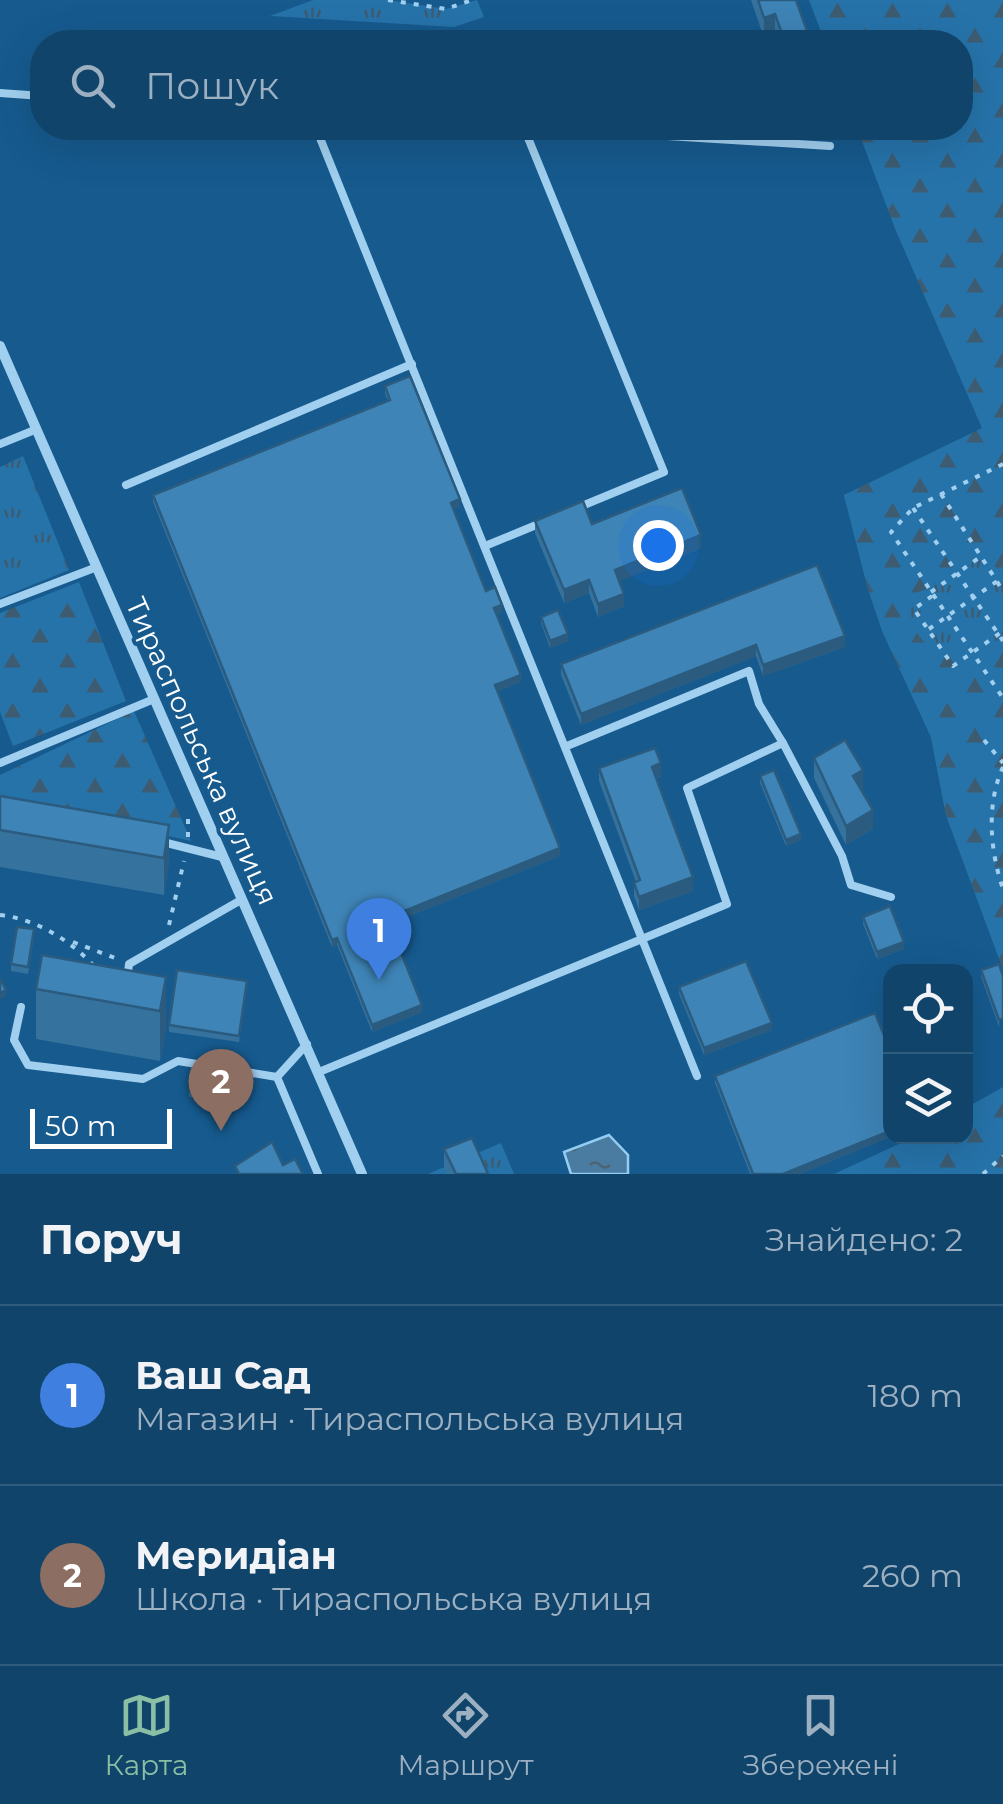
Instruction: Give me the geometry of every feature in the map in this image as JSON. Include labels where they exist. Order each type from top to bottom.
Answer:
[{"type":"street","name":"Тираспольська вулиця","points":[[0,346],[362,1174]]},
{"type":"lane","points":[[0,93],[30,95]]},
{"type":"lane","points":[[321,140],[697,1076]]},
{"type":"lane","points":[[529,140],[664,472],[574,509]]},
{"type":"lane","points":[[732,140],[830,146]]},
{"type":"lane","points":[[126,485],[412,364]]},
{"type":"lane","points":[[0,444],[37,428]]},
{"type":"lane","points":[[485,546],[556,516]]},
{"type":"lane","points":[[0,604],[97,567]]},
{"type":"lane","points":[[567,746],[749,671],[759,704],[842,856],[851,885],[891,897]]},
{"type":"lane","points":[[0,763],[154,699]]},
{"type":"lane","points":[[319,1072],[727,904],[687,788],[783,743]]},
{"type":"lane","points":[[150,839],[222,856]]},
{"type":"lane","points":[[124,997],[129,964],[242,900]]},
{"type":"lane","points":[[21,1006],[14,1040],[28,1065],[144,1080],[178,1061],[277,1077]]},
{"type":"lane","points":[[277,1077],[307,1044]]},
{"type":"lane","points":[[277,1077],[318,1174]]},
{"type":"path","points":[[388,0],[446,9],[472,0]]},
{"type":"path","points":[[1002,465],[913,508],[891,532],[1003,698]]},
{"type":"path","points":[[940,493],[1003,590]]},
{"type":"path","points":[[913,508],[1001,632],[1003,641]]},
{"type":"path","points":[[980,557],[914,609],[953,666],[1001,632]]},
{"type":"path","points":[[928,630],[1003,578]]},
{"type":"path","points":[[984,740],[1003,765],[991,811],[996,868],[1003,889]]},
{"type":"path","points":[[164,944],[187,846],[188,818]]},
{"type":"path","points":[[996,868],[1003,865]]},
{"type":"path","points":[[0,915],[21,917],[129,964]]},
{"type":"path","points":[[70,941],[97,969]]},
{"type":"path","points":[[983,1174],[1003,1156]]},
{"type":"green space","points":[[313,0],[388,0],[446,9],[477,0],[484,17],[454,27],[270,16]]},
{"type":"green space","points":[[809,0],[1003,0],[1003,580],[985,549],[964,572],[958,568],[961,556],[948,547],[945,555],[954,569],[935,585],[927,581],[927,589],[907,596],[907,604],[915,629],[938,655],[955,654],[968,660],[1003,637],[1003,969],[946,815],[931,737],[883,633],[868,589],[844,495],[982,428],[896,231],[862,140],[973,140],[973,30],[820,30]]},
{"type":"green space","points":[[1003,429],[1003,969],[946,815],[931,737],[883,633],[868,589],[844,495]]},
{"type":"green space","points":[[23,456],[69,570],[0,598],[0,467]]},
{"type":"green space","points":[[79,582],[126,701],[13,746],[0,712],[0,613]]},
{"type":"green space","points":[[134,711],[191,841],[0,798],[0,775]]},
{"type":"green space","points":[[1003,1087],[1003,1174],[834,1174],[899,1144],[973,1144],[973,1104]]},
{"type":"green space","points":[[501,1143],[514,1174],[428,1174]]},
{"type":"water","points":[[609,1135],[628,1155],[628,1174],[571,1174],[564,1152]]},
{"type":"building","points":[[758,0],[796,0],[807,30],[781,30],[775,14],[764,18]]},
{"type":"building","points":[[410,376],[460,499],[451,503],[486,591],[495,587],[502,605],[494,608],[521,675],[495,685],[560,848],[387,918],[422,1005],[372,1025],[337,938],[332,940],[153,495],[390,400],[385,386]]},
{"type":"building","points":[[682,488],[701,535],[615,570],[624,594],[598,604],[589,580],[564,590],[535,521],[583,501],[592,524]]},
{"type":"building","points":[[817,565],[845,636],[763,665],[756,645],[581,714],[561,664]]},
{"type":"building","points":[[558,610],[568,634],[550,641],[541,617]]},
{"type":"building","points":[[845,740],[863,770],[853,776],[873,810],[846,826],[814,758]]},
{"type":"building","points":[[655,748],[661,763],[652,767],[693,877],[639,897],[634,883],[640,880],[599,768]]},
{"type":"building","points":[[774,770],[801,834],[786,840],[760,776]]},
{"type":"building","points":[[0,796],[169,825],[164,858],[0,830]]},
{"type":"building","points":[[890,906],[904,942],[877,952],[863,917]]},
{"type":"building","points":[[17,927],[34,929],[28,967],[11,964]]},
{"type":"building","points":[[42,955],[166,977],[160,1011],[36,989]]},
{"type":"building","points":[[746,961],[772,1023],[704,1048],[679,987]]},
{"type":"building","points":[[999,964],[1003,976],[1003,1019],[999,1020],[981,970]]},
{"type":"building","points":[[177,970],[247,981],[239,1036],[169,1025]]},
{"type":"building","points":[[875,1013],[883,1033],[883,1134],[783,1174],[753,1174],[715,1076]]},
{"type":"building","points":[[191,1075],[230,1081],[228,1097],[189,1091]]},
{"type":"building","points":[[472,1138],[488,1174],[456,1174],[444,1149]]},
{"type":"building","points":[[272,1142],[283,1165],[295,1159],[303,1174],[239,1174],[235,1166]]},
{"type":"place","name":"Ваш Сад","points":[[379,980]]},
{"type":"place","name":"Меридіан","points":[[221,1131]]}]
